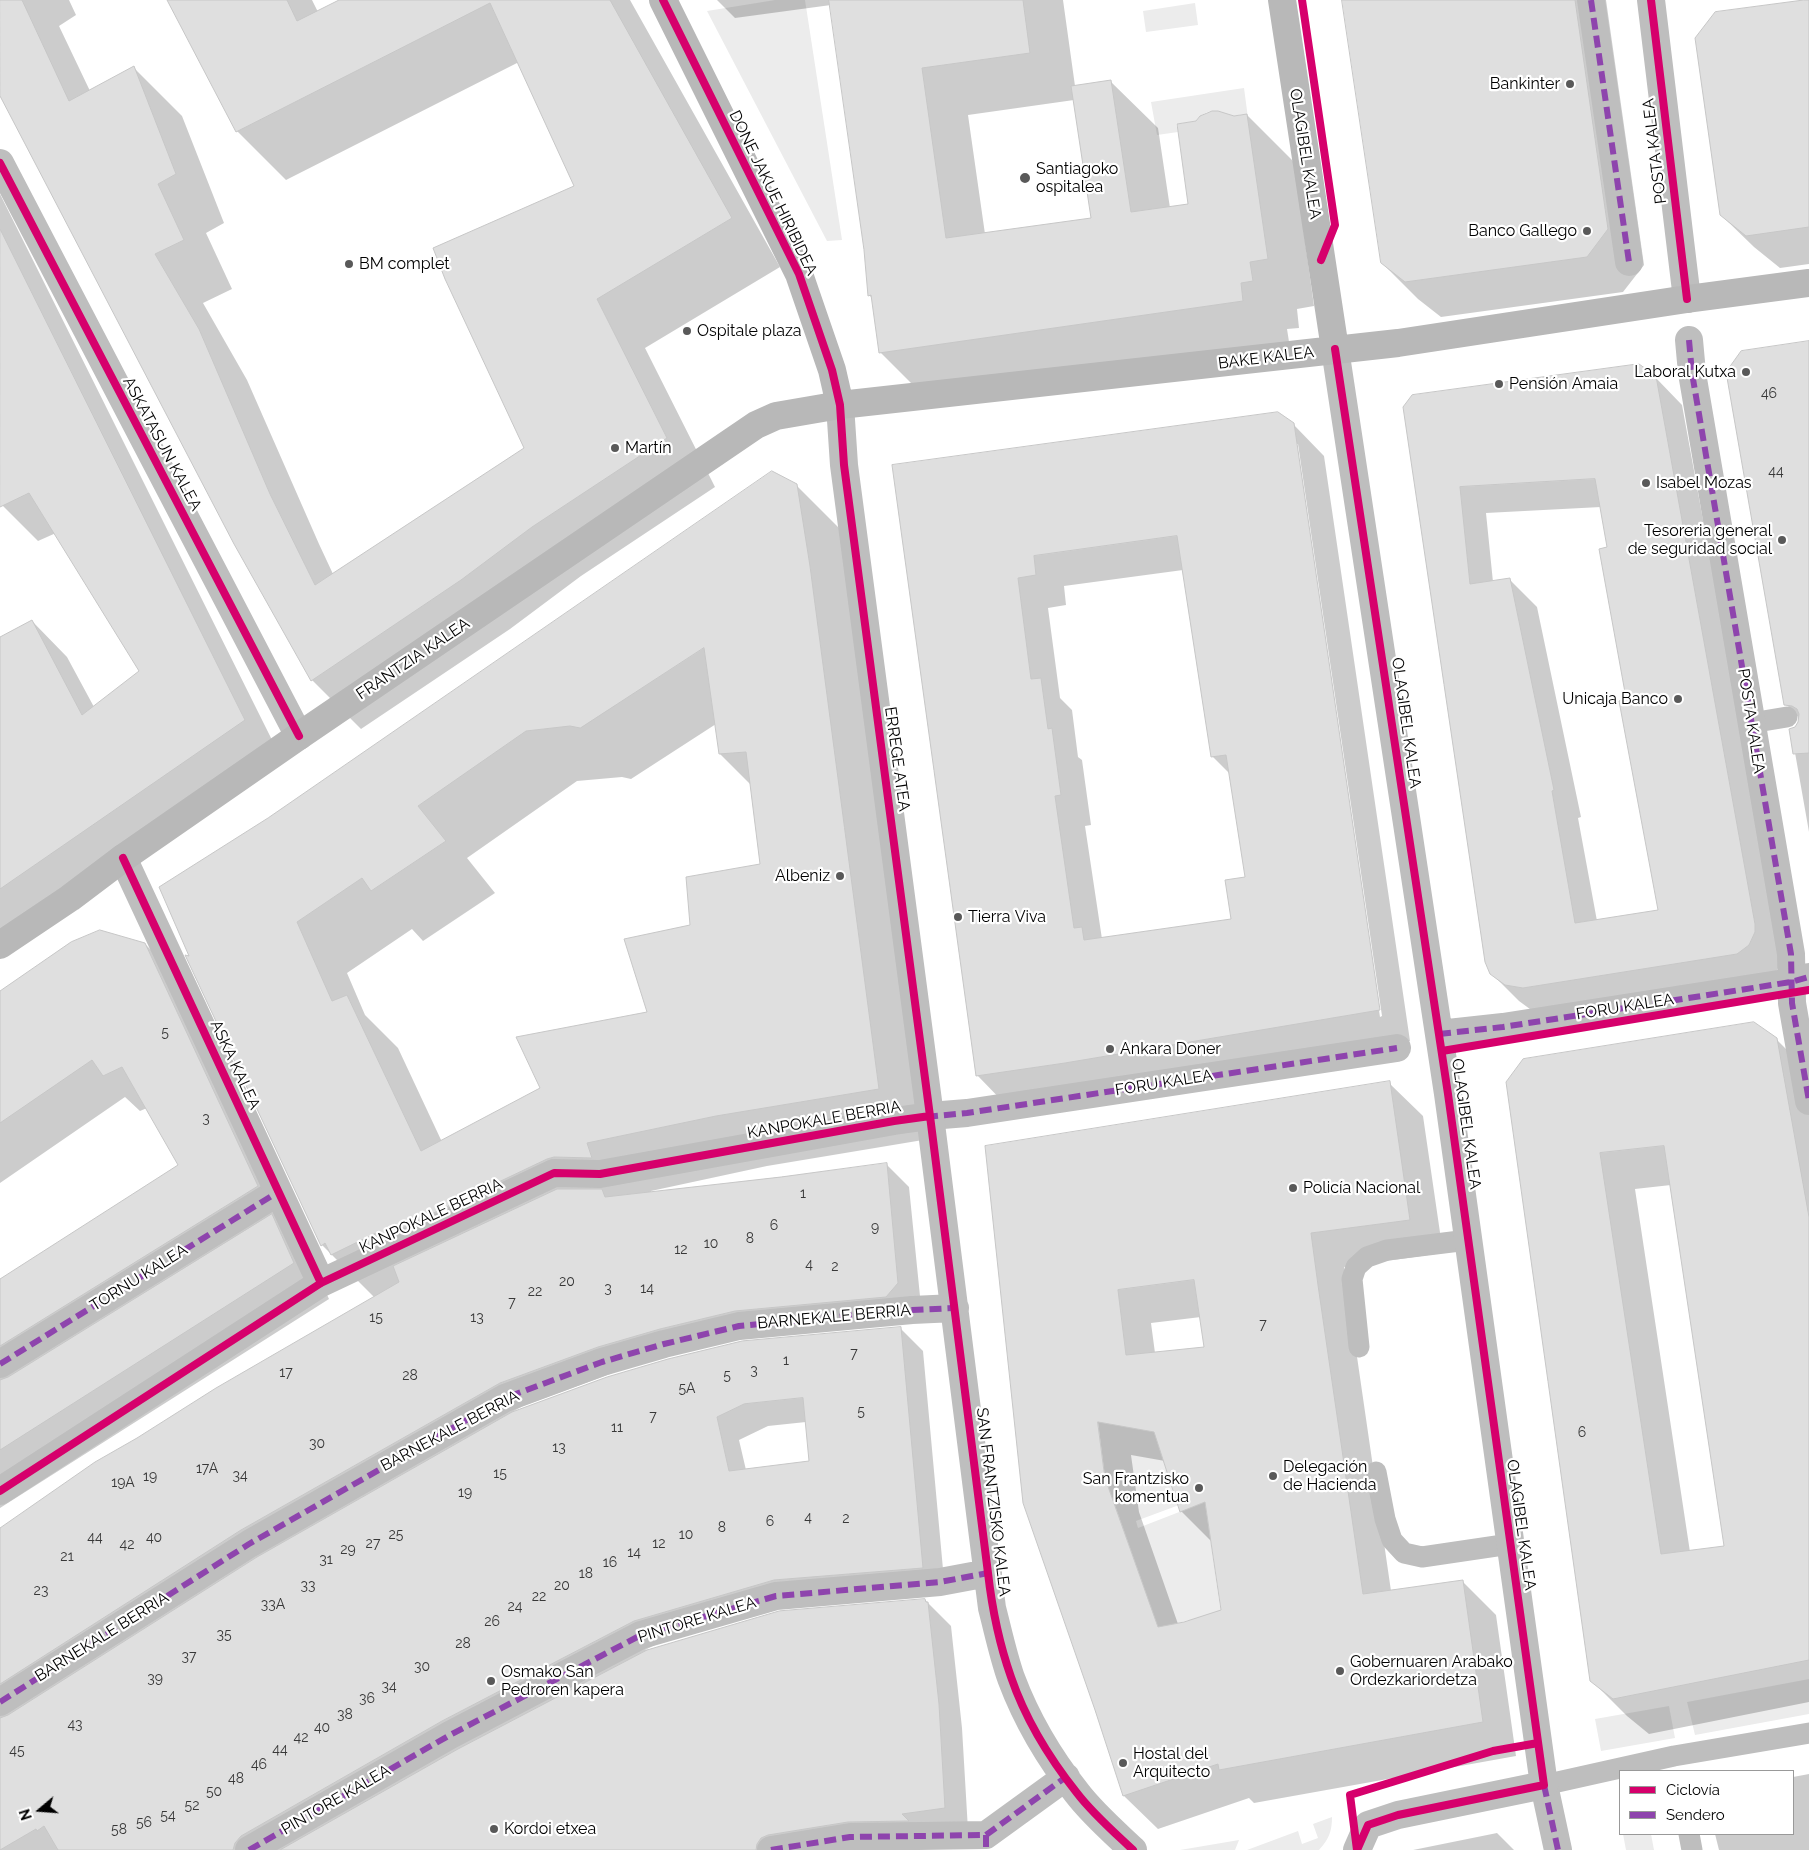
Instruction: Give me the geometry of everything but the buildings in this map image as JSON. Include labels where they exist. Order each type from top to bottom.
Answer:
[{"type":"main road","name":"DONE JAKUE HIRIBIDEA","points":[[664,0],[799,274],[832,370],[840,405]]},
{"type":"main road","name":"OLAGIBEL KALEA","points":[[1282,0],[1335,349]]},
{"type":"main road","name":"BAKE KALEA","points":[[840,405],[1398,343],[1687,299],[1809,283]]},
{"type":"main road","name":"FRANTZIA KALEA","points":[[0,945],[70,898],[123,858],[299,736],[756,425],[776,416],[840,405]]},
{"type":"street","points":[[1591,0],[1629,262]]},
{"type":"street","name":"POSTA KALEA","points":[[1651,0],[1687,299]]},
{"type":"street","name":"ASKATASUN KALEA","points":[[0,163],[299,736]]},
{"type":"street","name":"POSTA KALEA","points":[[1689,340],[1692,373],[1791,954],[1800,980],[1792,1003],[1809,1102]]},
{"type":"street","name":"OLAGIBEL KALEA","points":[[1335,349],[1439,1034],[1544,1785],[1558,1850]]},
{"type":"street","name":"ERREGE ATEA","points":[[840,405],[844,465],[930,1116]]},
{"type":"street","name":"ASKA KALEA","points":[[123,858],[321,1283]]},
{"type":"street","name":"FORU KALEA","points":[[1439,1034],[1503,1027],[1800,980]]},
{"type":"street","name":"FORU KALEA","points":[[930,1116],[967,1113],[1397,1048]]},
{"type":"street","name":"KANPOKALE BERRIA","points":[[0,1491],[321,1283],[554,1173],[600,1174],[884,1122],[930,1116]]},
{"type":"street","name":"SAN FRANTZISKO KALEA","points":[[930,1116],[992,1608],[1011,1677],[1044,1743],[1066,1777],[1094,1813],[1132,1850]]},
{"type":"street","name":"TORNU KALEA","points":[[0,1364],[278,1192]]},
{"type":"street","name":"BARNEKALE BERRIA","points":[[0,1702],[249,1544],[505,1398],[602,1362],[664,1344],[739,1326],[912,1310],[955,1308]]},
{"type":"street","name":"PINTORE KALEA","points":[[249,1850],[450,1735],[641,1634],[776,1596],[940,1582],[988,1573]]},
{"type":"street","points":[[771,1850],[850,1837],[986,1843],[1066,1777]]},
{"type":"street","points":[[1357,1850],[1368,1824],[1398,1815],[1544,1785]]},
{"type":"lane","points":[[1751,723],[1787,717]]},
{"type":"lane","points":[[1360,1348],[1352,1279],[1356,1267],[1367,1257],[1386,1250],[1468,1240]]},
{"type":"lane","points":[[1376,1472],[1385,1519],[1392,1540],[1404,1553],[1422,1557],[1510,1544]]},
{"type":"lane","points":[[1638,1770],[1675,1764],[1809,1733]]},
{"type":"lane","points":[[1544,1785],[1619,1773]]},
{"type":"lane","points":[[1689,1835],[1692,1850]]},
{"type":"shaded area","points":[[775,0],[805,0],[842,240],[827,241],[707,11]]},
{"type":"shaded area","points":[[1195,3],[1198,25],[1146,32],[1143,11]]},
{"type":"shaded area","points":[[1244,88],[1248,118],[1244,114],[1228,117],[1219,112],[1211,111],[1203,114],[1196,121],[1176,124],[1178,132],[1157,135],[1151,102]]},
{"type":"shaded area","points":[[1152,1411],[1198,1498],[1136,1521],[1138,1528],[1205,1502],[1221,1614],[1185,1621],[1153,1631],[1142,1582],[1105,1477],[1097,1417]]},
{"type":"shaded area","points":[[1809,1679],[1809,1714],[1695,1735],[1687,1702]]},
{"type":"shaded area","points":[[1669,1706],[1675,1738],[1601,1751],[1595,1719]]},
{"type":"shaded area","points":[[1332,1817],[1329,1835],[1319,1850],[1247,1850],[1298,1831],[1302,1844],[1318,1838],[1313,1824]]},
{"type":"shaded area","points":[[1623,1835],[1651,1835],[1654,1850],[1626,1850]]},
{"type":"shaded area","points":[[1239,1840],[1235,1850],[1180,1850]]},
{"type":"marked path","points":[[1591,0],[1629,262]]},
{"type":"marked path","points":[[1689,340],[1692,373],[1791,954],[1792,1003],[1809,1101]]},
{"type":"marked path","points":[[1439,1034],[1503,1027],[1791,982],[1809,977]]},
{"type":"marked path","points":[[926,1117],[967,1113],[1397,1048]]},
{"type":"marked path","points":[[0,1364],[278,1192]]},
{"type":"marked path","points":[[0,1702],[249,1544],[505,1398],[602,1362],[664,1344],[739,1326],[912,1310],[955,1308]]},
{"type":"marked path","points":[[249,1850],[450,1735],[641,1635],[776,1596],[940,1582],[988,1573]]},
{"type":"marked path","points":[[986,1835],[1066,1777]]},
{"type":"marked path","points":[[1544,1785],[1558,1850]]},
{"type":"marked path","points":[[986,1835],[986,1850]]},
{"type":"marked path","points":[[771,1850],[850,1837],[986,1835]]},
{"type":"cycle path","points":[[663,0],[799,274],[832,370],[840,405],[844,465],[990,1586],[1000,1638],[1023,1708],[1048,1752],[1083,1801],[1133,1850]]},
{"type":"cycle path","points":[[1302,0],[1335,225],[1321,260]]},
{"type":"cycle path","points":[[1651,0],[1687,299]]},
{"type":"cycle path","points":[[0,163],[299,736]]},
{"type":"cycle path","points":[[1335,349],[1448,1094],[1544,1785],[1398,1815],[1368,1825],[1357,1850]]},
{"type":"cycle path","points":[[123,858],[321,1283]]},
{"type":"cycle path","points":[[1442,1051],[1809,990]]},
{"type":"cycle path","points":[[0,1491],[321,1283],[554,1173],[600,1174],[930,1116]]},
{"type":"cycle path","points":[[1357,1850],[1350,1795],[1493,1751],[1538,1743]]},
{"type":"place","name":"Bankinter","points":[[1570,84]]},
{"type":"place","name":"Santiagoko ospitalea","points":[[1025,178]]},
{"type":"place","name":"Banco Gallego","points":[[1587,231]]},
{"type":"place","name":"BM complet","points":[[349,264]]},
{"type":"place","name":"Ospitale plaza","points":[[687,331]]},
{"type":"place","name":"Laboral Kutxa","points":[[1746,372]]},
{"type":"place","name":"Pensión Amaia","points":[[1499,384]]},
{"type":"place","name":"Martín","points":[[615,448]]},
{"type":"place","name":"Isabel Mozas","points":[[1646,483]]},
{"type":"place","name":"Tesoreria general de seguridad social","points":[[1782,540]]},
{"type":"place","name":"Unicaja Banco","points":[[1678,699]]},
{"type":"place","name":"Albeniz","points":[[840,876]]},
{"type":"place","name":"Tierra Viva","points":[[958,917]]},
{"type":"place","name":"Ankara Doner","points":[[1110,1049]]},
{"type":"place","name":"Policía Nacional","points":[[1293,1188]]},
{"type":"place","name":"Delegación de Hacienda","points":[[1273,1476]]},
{"type":"place","name":"San Frantzisko komentua","points":[[1199,1488]]},
{"type":"place","name":"Gobernuaren Arabako Ordezkariordetza","points":[[1340,1671]]},
{"type":"place","name":"Osmako San Pedroren kapera","points":[[491,1681]]},
{"type":"place","name":"Hostal del Arquitecto","points":[[1123,1763]]},
{"type":"place","name":"Kordoi etxea","points":[[494,1829]]}]
